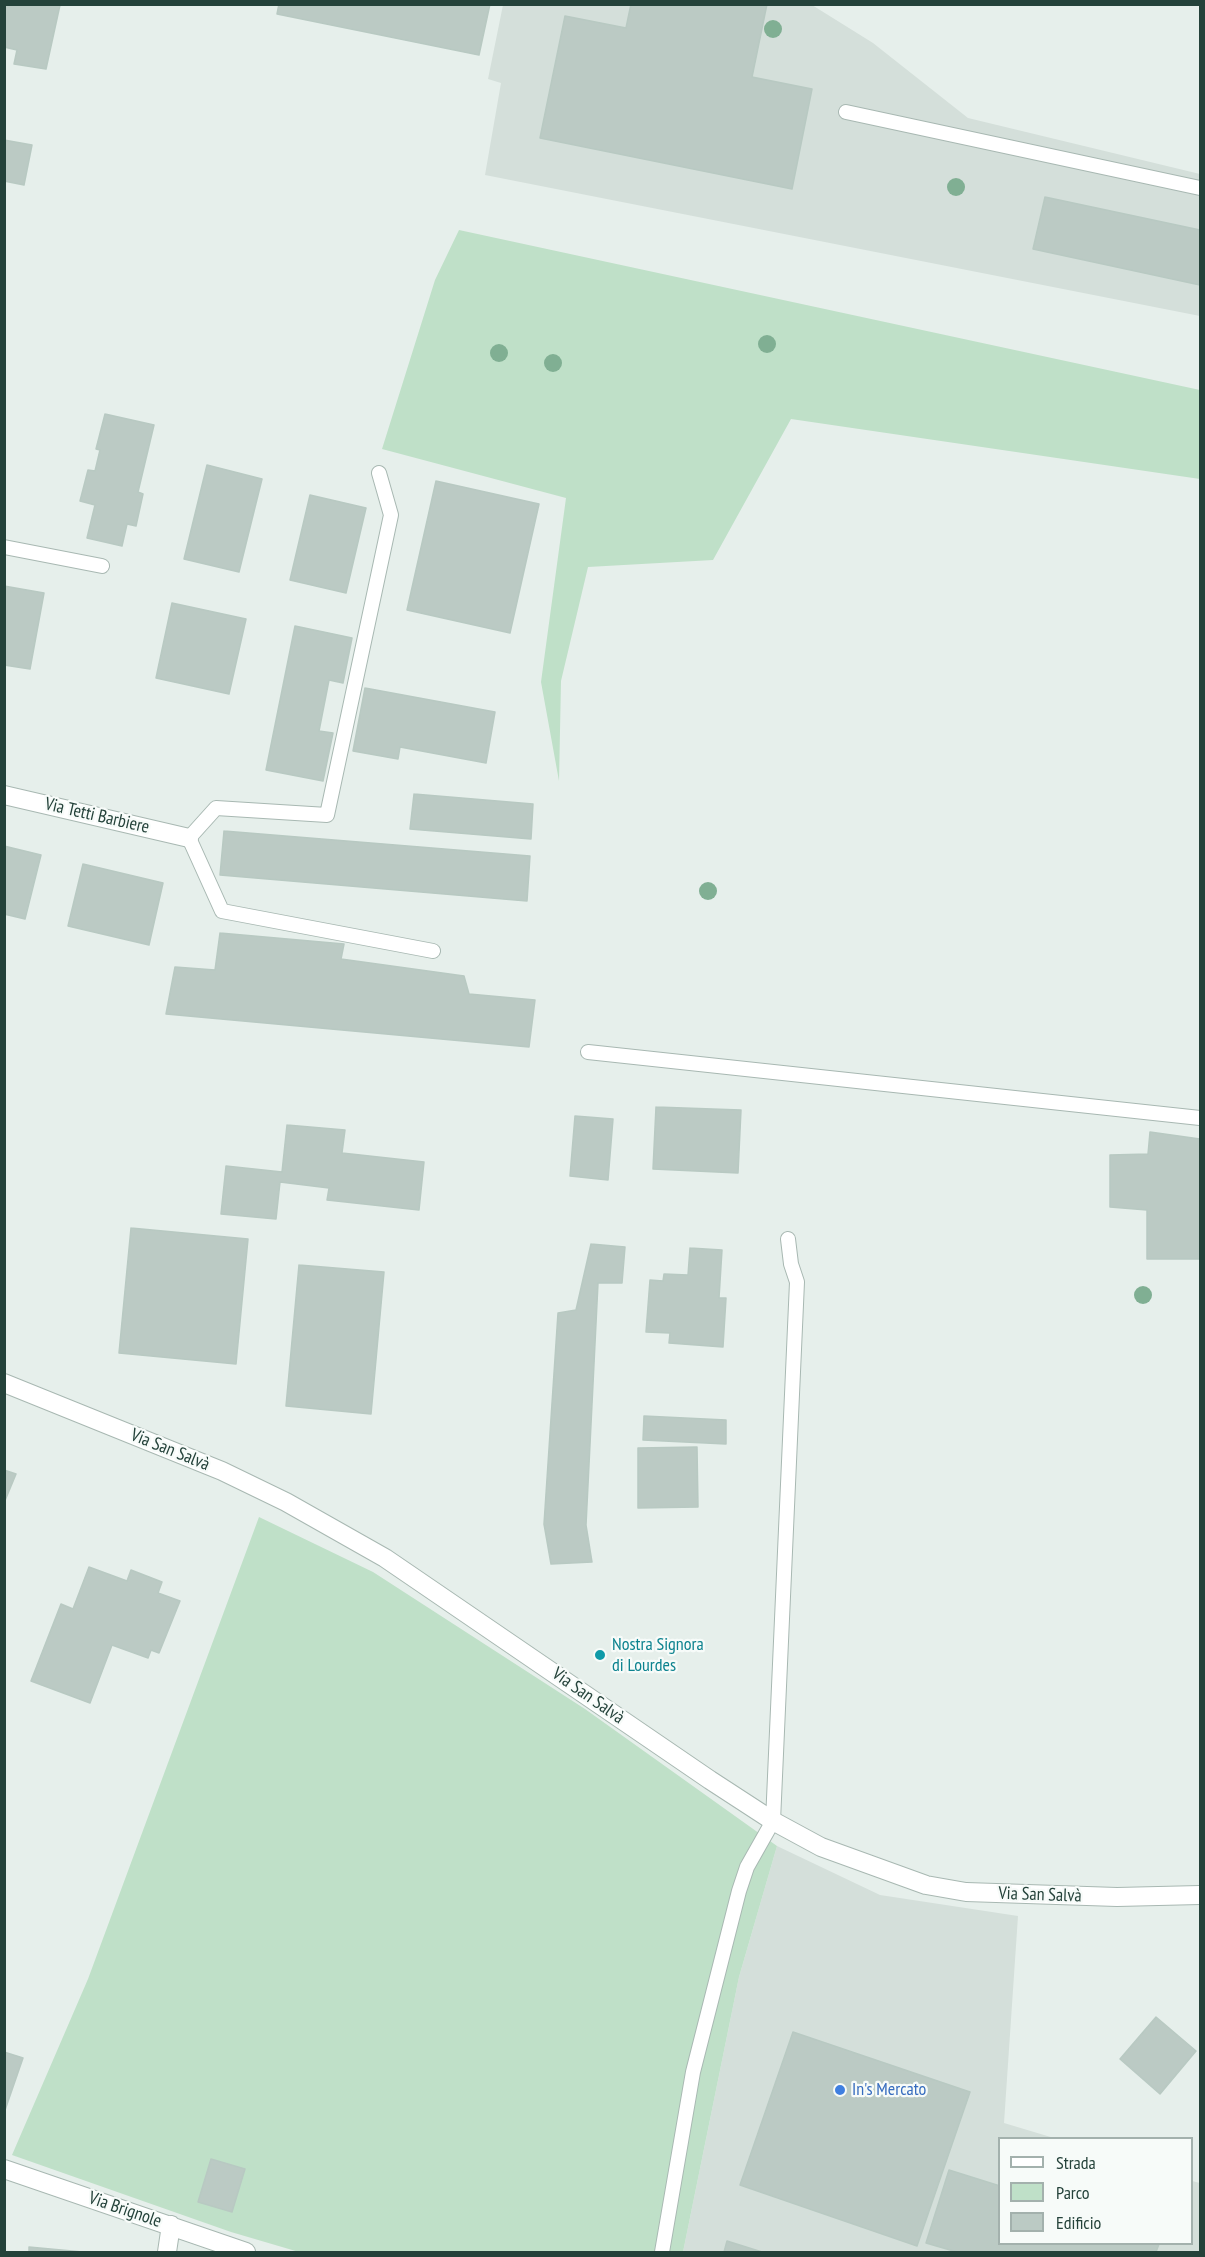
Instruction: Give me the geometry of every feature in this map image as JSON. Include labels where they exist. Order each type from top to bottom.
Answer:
[{"type":"street","name":"Via Tetti Barbiere","points":[[4,795],[189,838]]},
{"type":"street","name":"Via San Salvà","points":[[4,1383],[222,1471],[286,1502],[355,1541],[474,1617],[772,1821],[821,1847],[870,1867],[936,1887],[1019,1896],[1200,1895]]},
{"type":"street","name":"Via Brignole","points":[[4,2169],[171,2225],[246,2253]]},
{"type":"street","points":[[167,2253],[171,2225]]},
{"type":"lane","points":[[846,112],[1200,188]]},
{"type":"lane","points":[[379,472],[391,515],[327,815],[216,808],[189,838],[222,911],[433,951]]},
{"type":"lane","points":[[4,547],[102,566]]},
{"type":"lane","points":[[588,1052],[1200,1118]]},
{"type":"lane","points":[[662,2253],[693,2072],[730,1925],[747,1867],[772,1821],[796,1282],[788,1239]]},
{"type":"shaded area","points":[[503,5],[812,5],[873,43],[968,118],[1200,174],[1200,316],[485,175],[501,83],[488,79]]},
{"type":"shaded area","points":[[777,1846],[880,1895],[1018,1916],[1004,2123],[1051,2137],[998,2137],[998,2245],[1193,2245],[1193,2181],[1200,2183],[1200,2252],[683,2252],[739,1977]]},
{"type":"green space","points":[[459,230],[1200,390],[1200,479],[791,419],[713,560],[588,567],[561,681],[559,781],[541,682],[566,498],[382,449],[435,280]]},
{"type":"green space","points":[[259,1517],[373,1572],[585,1709],[777,1846],[739,1977],[683,2252],[299,2252],[231,2232],[12,2155],[88,1979]]},
{"type":"building","points":[[4,4],[60,5],[46,69],[14,64],[17,50],[4,47]]},
{"type":"building","points":[[279,4],[490,4],[479,55],[277,14]]},
{"type":"building","points":[[631,4],[767,4],[752,77],[812,89],[792,189],[540,138],[565,16],[626,28]]},
{"type":"building","points":[[4,140],[32,145],[24,185],[4,181]]},
{"type":"building","points":[[1045,197],[1200,230],[1200,285],[1033,249]]},
{"type":"building","points":[[105,414],[154,425],[138,492],[143,494],[136,526],[127,524],[122,546],[87,538],[95,505],[80,501],[88,470],[95,471],[100,450],[96,449]]},
{"type":"building","points":[[207,465],[262,479],[239,572],[184,559]]},
{"type":"building","points":[[436,481],[539,504],[510,633],[407,610]]},
{"type":"building","points":[[310,495],[366,508],[346,593],[290,580]]},
{"type":"building","points":[[4,586],[44,593],[30,669],[4,665]]},
{"type":"building","points":[[172,603],[246,619],[229,694],[156,678]]},
{"type":"building","points":[[295,626],[352,638],[343,683],[329,680],[319,731],[333,733],[323,781],[266,770]]},
{"type":"building","points":[[365,688],[495,712],[486,763],[400,747],[398,759],[353,751]]},
{"type":"building","points":[[414,794],[533,804],[531,839],[410,829]]},
{"type":"building","points":[[224,831],[530,856],[527,901],[220,875]]},
{"type":"building","points":[[4,846],[41,855],[25,919],[4,914]]},
{"type":"building","points":[[83,864],[163,883],[149,945],[68,926]]},
{"type":"building","points":[[220,933],[344,944],[341,959],[464,976],[469,994],[535,1000],[529,1047],[166,1014],[175,967],[215,970]]},
{"type":"building","points":[[656,1107],[741,1110],[738,1173],[653,1169]]},
{"type":"building","points":[[575,1116],[613,1119],[608,1180],[570,1176]]},
{"type":"building","points":[[287,1125],[345,1130],[342,1153],[424,1162],[419,1210],[327,1200],[329,1188],[280,1182],[276,1219],[221,1214],[226,1166],[282,1172]]},
{"type":"building","points":[[1150,1132],[1200,1139],[1200,1259],[1147,1259],[1147,1210],[1110,1207],[1110,1155],[1148,1154]]},
{"type":"building","points":[[131,1228],[248,1239],[236,1364],[119,1353]]},
{"type":"building","points":[[591,1244],[625,1247],[622,1283],[598,1283],[586,1525],[592,1562],[551,1564],[544,1524],[558,1313],[576,1310]]},
{"type":"building","points":[[690,1248],[722,1250],[719,1298],[726,1298],[723,1347],[669,1343],[670,1333],[646,1332],[650,1280],[663,1281],[664,1274],[688,1275]]},
{"type":"building","points":[[299,1265],[384,1272],[371,1414],[286,1406]]},
{"type":"building","points":[[644,1416],[726,1420],[726,1444],[643,1440]]},
{"type":"building","points":[[697,1447],[698,1507],[638,1508],[638,1448]]},
{"type":"building","points":[[4,1470],[16,1474],[4,1503]]},
{"type":"building","points":[[89,1567],[127,1581],[131,1570],[162,1582],[158,1593],[180,1601],[159,1653],[151,1650],[148,1658],[112,1645],[90,1703],[31,1681],[61,1604],[73,1609]]},
{"type":"building","points":[[1156,2017],[1196,2051],[1160,2094],[1120,2059]]},
{"type":"building","points":[[793,2032],[970,2092],[917,2246],[740,2185]]},
{"type":"building","points":[[4,2052],[23,2058],[4,2113]]},
{"type":"building","points":[[211,2159],[245,2169],[232,2212],[198,2202]]},
{"type":"building","points":[[949,2170],[998,2185],[998,2245],[1159,2245],[1156,2252],[957,2252],[926,2243]]},
{"type":"building","points":[[727,2241],[762,2252],[724,2252]]},
{"type":"building","points":[[29,2247],[83,2252],[29,2252]]},
{"type":"place","name":"Nostra Signora di Lourdes","points":[[600,1655]]},
{"type":"place","name":"In's Mercato","points":[[840,2090]]}]
